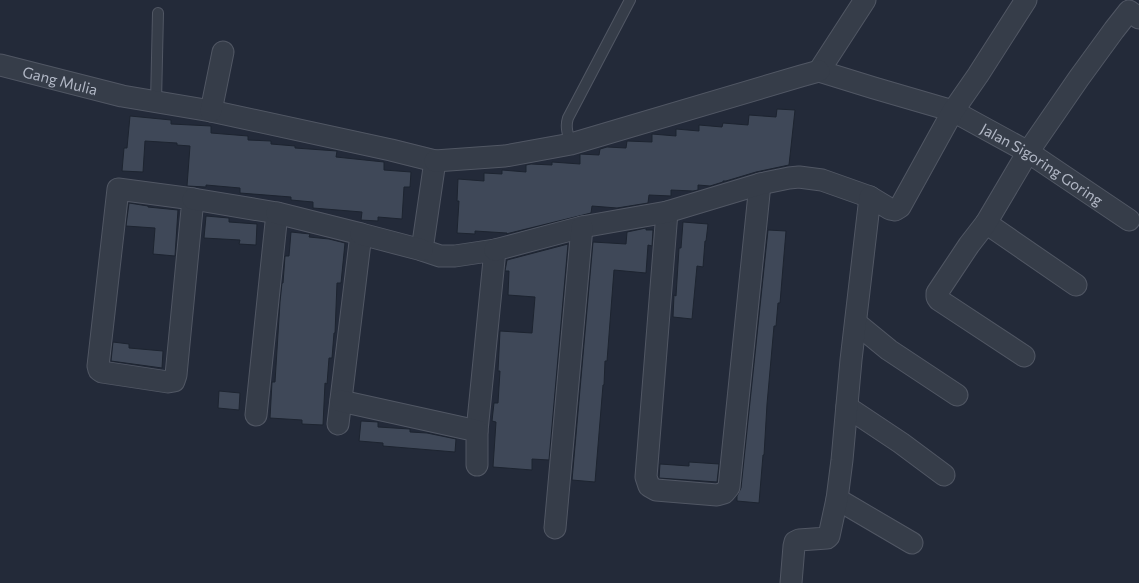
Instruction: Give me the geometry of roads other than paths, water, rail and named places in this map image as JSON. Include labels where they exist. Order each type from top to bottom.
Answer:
[{"type":"street","points":[[819,71],[865,0]]},
{"type":"street","points":[[193,199],[174,381],[168,382],[102,372],[98,366],[118,189],[193,199],[277,213],[440,256],[455,256],[495,250],[582,228],[667,212],[760,184],[789,178],[814,178],[822,180],[870,197],[895,210],[900,207],[953,111],[1026,0]]},
{"type":"street","points":[[1024,356],[938,300],[937,293],[986,223],[1028,152],[1114,30],[1129,11],[1139,18]]},
{"type":"street","points":[[211,111],[223,52]]},
{"type":"street","name":"Gang Mulia","points":[[0,65],[122,96],[211,111],[435,161],[504,156],[571,144],[819,71]]},
{"type":"street","name":"Jalan Sigoring Goring","points":[[819,71],[953,111],[1028,152],[1129,220]]},
{"type":"street","points":[[422,250],[435,161]]},
{"type":"street","points":[[667,212],[646,477],[650,486],[656,490],[717,495],[724,493],[729,487],[760,184]]},
{"type":"street","points":[[791,583],[795,542],[828,538],[836,499],[842,460],[851,360],[870,197]]},
{"type":"street","points":[[256,414],[277,213]]},
{"type":"street","points":[[986,223],[1076,284]]},
{"type":"street","points":[[555,528],[582,228]]},
{"type":"street","points":[[338,424],[361,234]]},
{"type":"street","points":[[477,465],[478,431],[495,250]]},
{"type":"street","points":[[856,323],[889,350],[957,396]]},
{"type":"street","points":[[341,401],[478,431]]},
{"type":"street","points":[[847,407],[901,443],[944,475]]},
{"type":"street","points":[[836,499],[912,543]]},
{"type":"lane","points":[[571,144],[566,129],[568,118],[630,0]]},
{"type":"lane","points":[[156,102],[158,13]]}]
